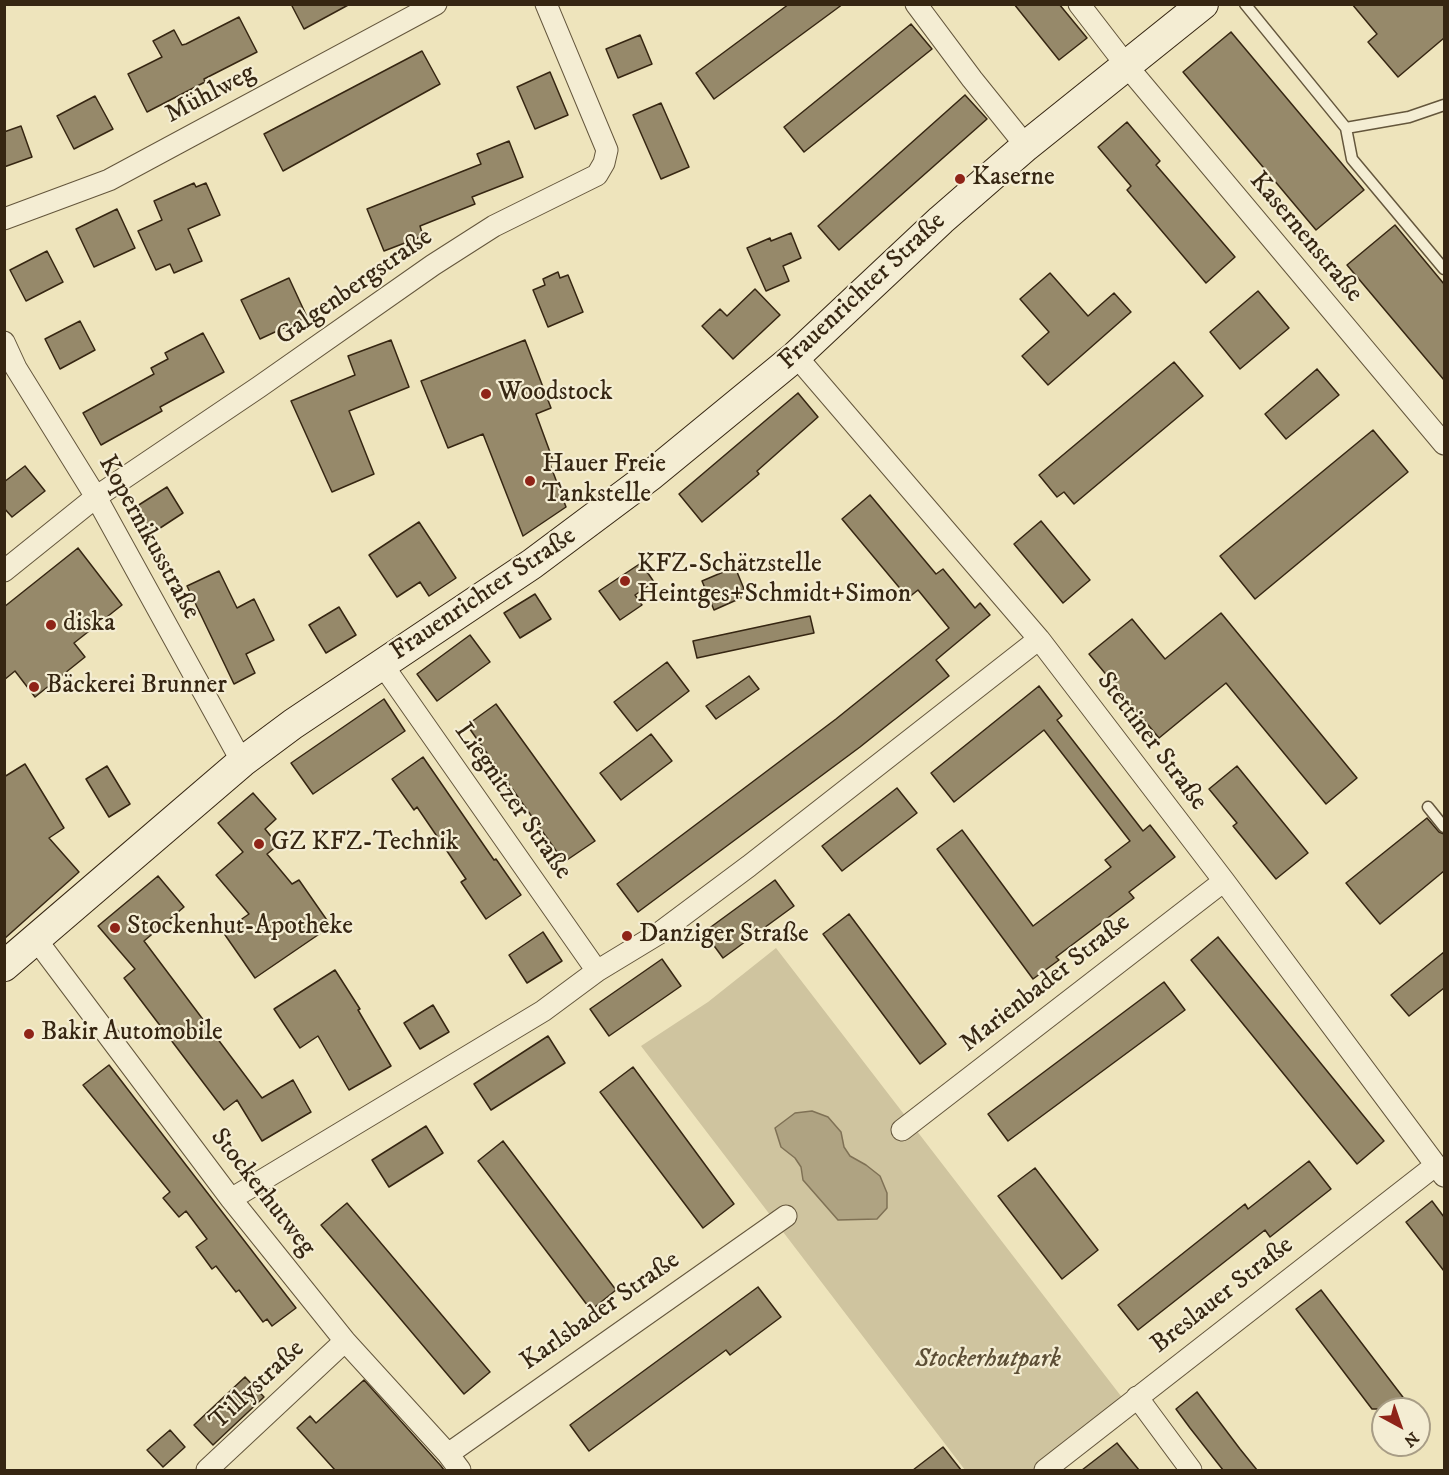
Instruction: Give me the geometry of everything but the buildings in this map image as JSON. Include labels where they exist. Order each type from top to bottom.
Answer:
[{"type":"main road","name":"Frauenrichter Straße","points":[[4,966],[242,762],[382,664],[532,564],[651,475],[796,356],[941,220],[1026,146],[1203,4]]},
{"type":"street","name":"Mühlweg","points":[[4,219],[109,180],[436,4]]},
{"type":"street","name":"Galgenbergstraße","points":[[4,571],[96,497],[450,254],[494,226],[597,176],[604,163],[607,150],[546,4]]},
{"type":"street","points":[[916,4],[1026,146]]},
{"type":"street","name":"Kasernenstraße","points":[[1079,4],[1126,65],[1444,444]]},
{"type":"street","name":"Kopernikusstraße","points":[[4,342],[16,368],[96,497],[242,762]]},
{"type":"street","name":"Stettiner Straße","points":[[796,356],[1039,639],[1440,1170]]},
{"type":"street","points":[[231,1199],[543,1011],[597,971],[677,921],[1039,639]]},
{"type":"street","name":"Liegnitzer Straße","points":[[382,664],[597,971]]},
{"type":"street","name":"Marienbader Straße","points":[[902,1130],[1224,881]]},
{"type":"street","name":"Stockerhutweg","points":[[35,938],[231,1199],[345,1341],[454,1462]]},
{"type":"street","name":"Breslauer Straße","points":[[1045,1470],[1137,1397],[1440,1170]]},
{"type":"street","name":"Karlsbader Straße","points":[[454,1462],[786,1216]]},
{"type":"street","name":"Tillystraße","points":[[207,1470],[345,1341]]},
{"type":"street","points":[[1137,1397],[1191,1470]]},
{"type":"lane","points":[[1245,4],[1346,128],[1352,159],[1444,269]]},
{"type":"lane","points":[[1346,128],[1409,117],[1444,105]]},
{"type":"lane","points":[[1428,807],[1444,828]]},
{"type":"green space","name":"Stockerhutpark","points":[[776,948],[1124,1400],[1032,1470],[965,1470],[641,1046],[708,1002]]},
{"type":"shaded area","points":[[812,1111],[828,1117],[841,1132],[844,1147],[850,1156],[880,1176],[887,1193],[887,1208],[877,1219],[838,1220],[803,1180],[801,1167],[795,1158],[781,1147],[775,1128],[795,1113]]},
{"type":"place","name":"Kaserne","points":[[960,179]]},
{"type":"place","name":"Woodstock","points":[[486,394]]},
{"type":"place","name":"Hauer Freie Tankstelle","points":[[530,481]]},
{"type":"place","name":"KFZ-Schätzstelle Heintges+Schmidt+Simon","points":[[625,581]]},
{"type":"place","name":"diska","points":[[51,625]]},
{"type":"place","name":"Bäckerei Brunner","points":[[34,687]]},
{"type":"place","name":"GZ KFZ-Technik","points":[[259,844]]},
{"type":"place","name":"Stockenhut-Apotheke","points":[[115,928]]},
{"type":"place","name":"Danziger Straße","points":[[627,936]]},
{"type":"place","name":"Bakir Automobile","points":[[29,1034]]}]
